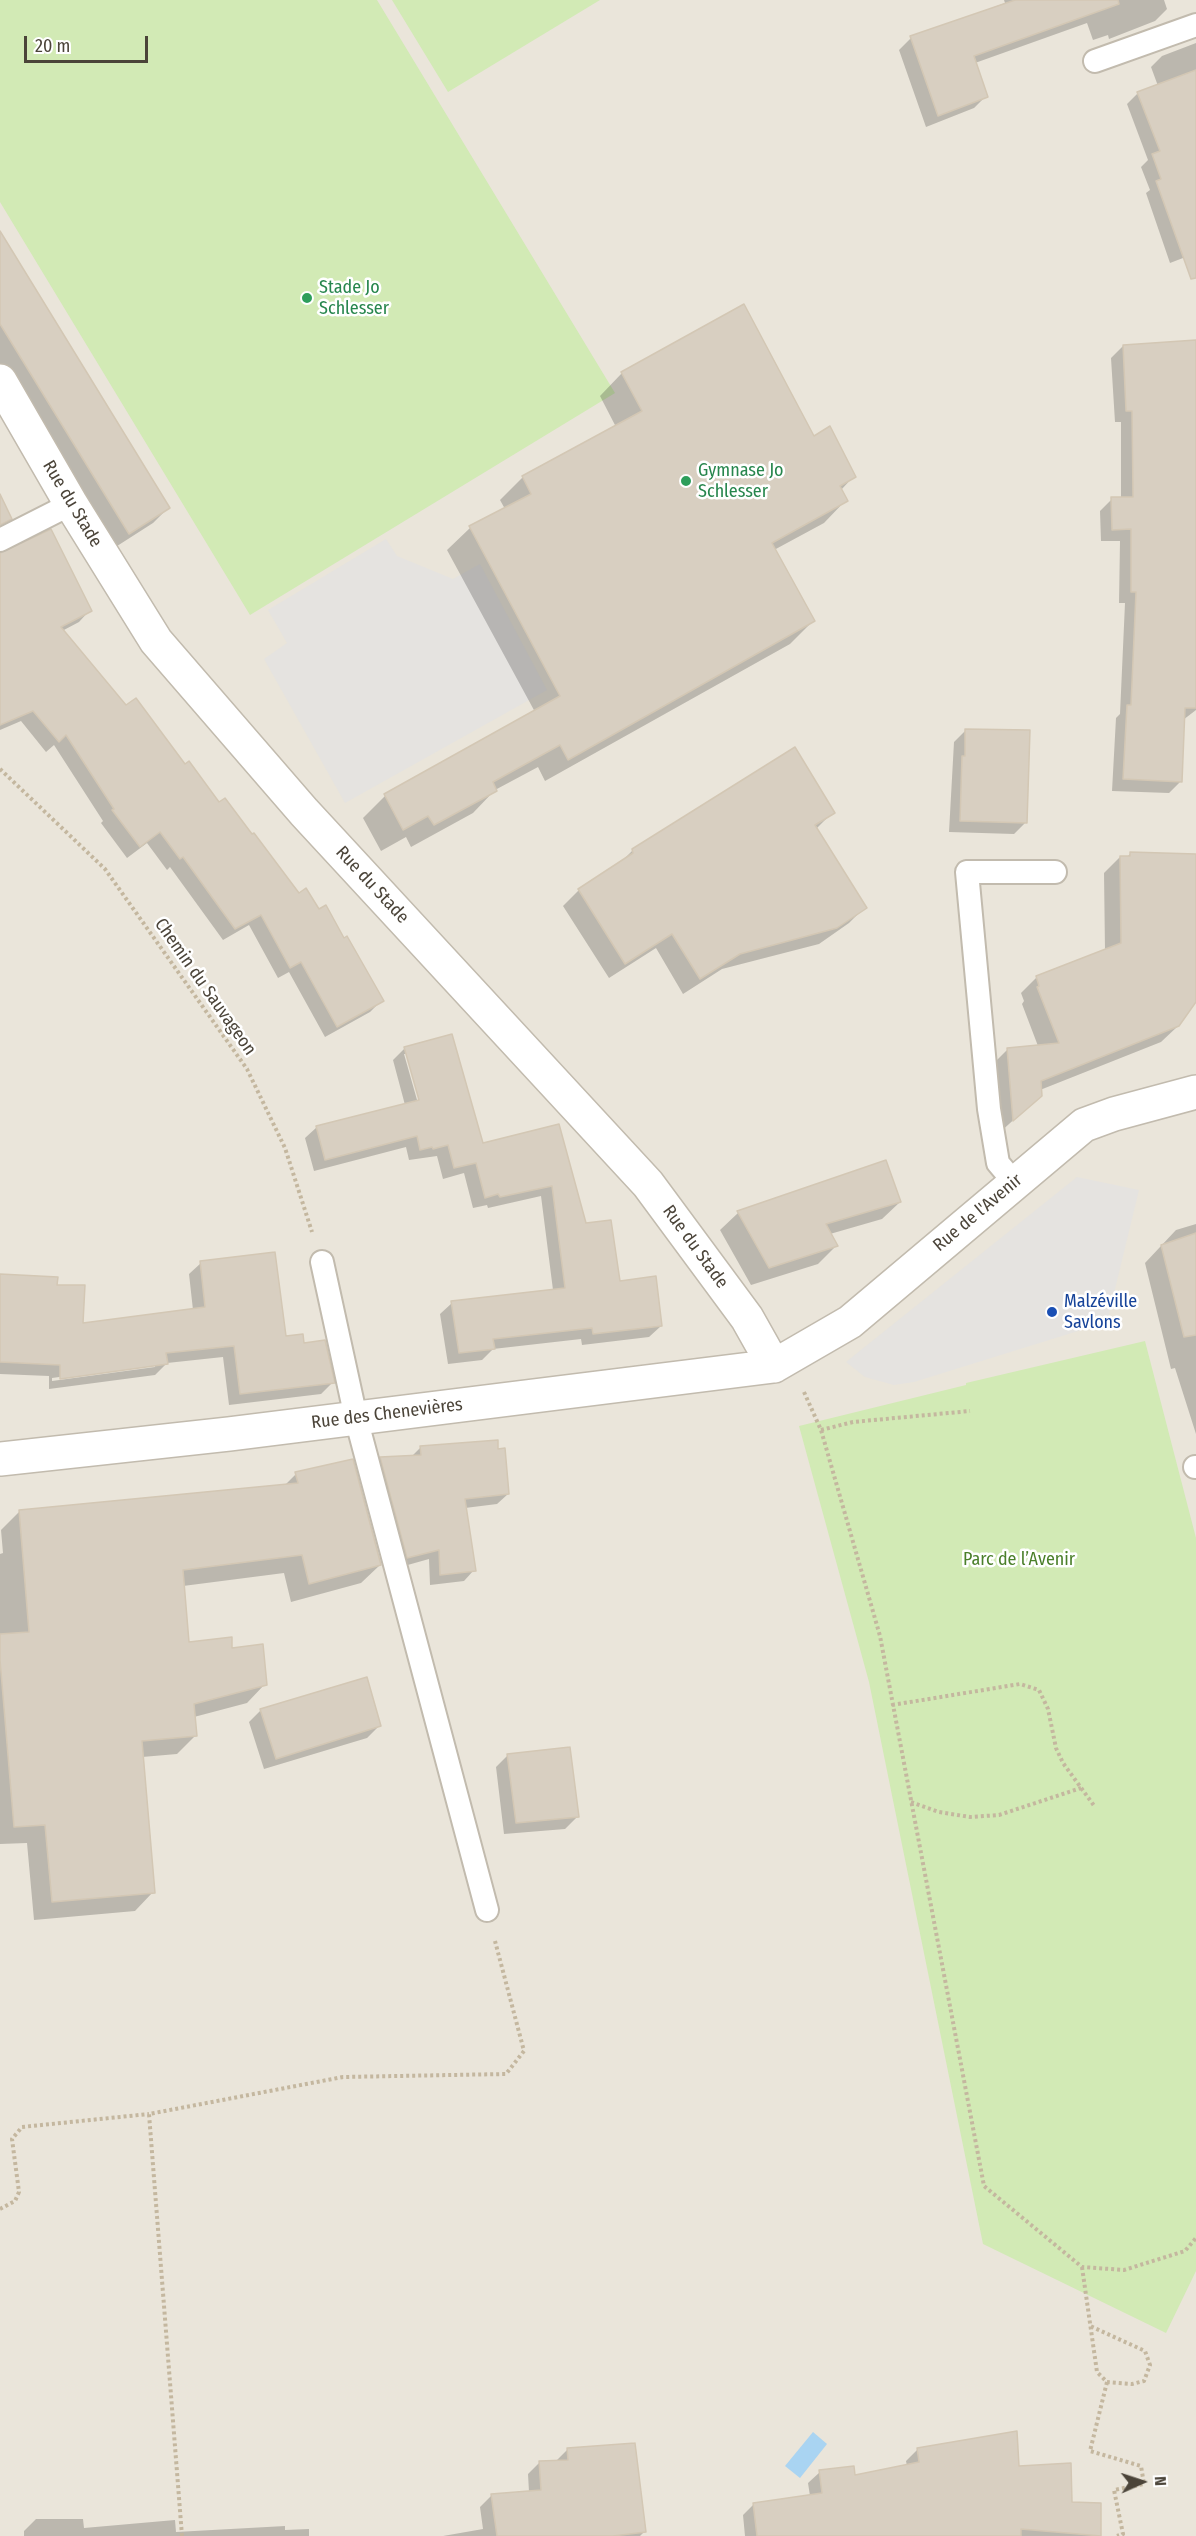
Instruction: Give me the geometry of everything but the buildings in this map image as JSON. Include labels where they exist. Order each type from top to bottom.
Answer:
[{"type":"street","name":"Rue du Stade","points":[[0,381],[71,504],[156,641],[304,812],[648,1184],[781,1363]]},
{"type":"street","name":"Rue de l'Avenir","points":[[781,1363],[850,1322],[1084,1125],[1114,1114],[1196,1092]]},
{"type":"street","name":"Rue des Chenevières","points":[[0,1459],[356,1418],[781,1363]]},
{"type":"lane","points":[[1095,61],[1196,25]]},
{"type":"lane","points":[[0,540],[71,504]]},
{"type":"lane","points":[[1014,1182],[998,1162],[989,1109],[967,872],[1055,873]]},
{"type":"lane","points":[[322,1262],[356,1418],[487,1910]]},
{"type":"path","name":"Chemin du Sauvageon","points":[[0,769],[105,869],[247,1069],[285,1148],[322,1262]]},
{"type":"path","points":[[781,1363],[821,1430],[880,1636],[984,2186],[1082,2267],[1124,2270],[1185,2252],[1196,2238]]},
{"type":"path","points":[[821,1430],[853,1422],[970,1411]]},
{"type":"path","points":[[892,1705],[1020,1684],[1040,1690],[1048,1709],[1060,1755],[1095,1807]]},
{"type":"path","points":[[911,1803],[939,1812],[970,1817],[999,1815],[1081,1788]]},
{"type":"path","points":[[0,2209],[15,2201],[19,2193],[12,2139],[22,2127],[149,2114],[343,2077],[506,2074],[524,2051],[487,1910]]},
{"type":"path","points":[[149,2114],[182,2536]]},
{"type":"path","points":[[1082,2267],[1090,2326],[1097,2372],[1107,2382],[1132,2384],[1144,2381],[1150,2365],[1145,2351],[1090,2326]]},
{"type":"path","points":[[1107,2382],[1090,2451],[1141,2466],[1144,2484],[1114,2490],[1123,2534],[1117,2536]]},
{"type":"shaded area","points":[[0,0],[1196,0],[1196,2536],[0,2536]]},
{"type":"shaded area","points":[[386,539],[397,556],[453,579],[480,564],[547,690],[345,803],[264,659],[287,643],[268,610]]},
{"type":"shaded area","points":[[1077,1177],[1139,1190],[1107,1322],[914,1382],[894,1385],[865,1377],[846,1362]]},
{"type":"green space","name":"Stade Jo Schlesser","points":[[0,0],[377,0],[615,393],[250,615],[0,202]]},
{"type":"green space","points":[[392,0],[600,0],[448,92]]},
{"type":"green space","name":"Parc de l’Avenir","points":[[1145,1341],[1196,1538],[1196,2271],[1166,2333],[983,2244],[869,1682],[799,1426],[966,1385],[966,1383]]},
{"type":"water","points":[[813,2432],[827,2444],[800,2478],[785,2466]]},
{"type":"place","name":"Stade Jo Schlesser","points":[[307,298]]},
{"type":"place","name":"Gymnase Jo Schlesser","points":[[686,481]]},
{"type":"place","name":"Malzéville Savlons","points":[[1052,1312]]}]
